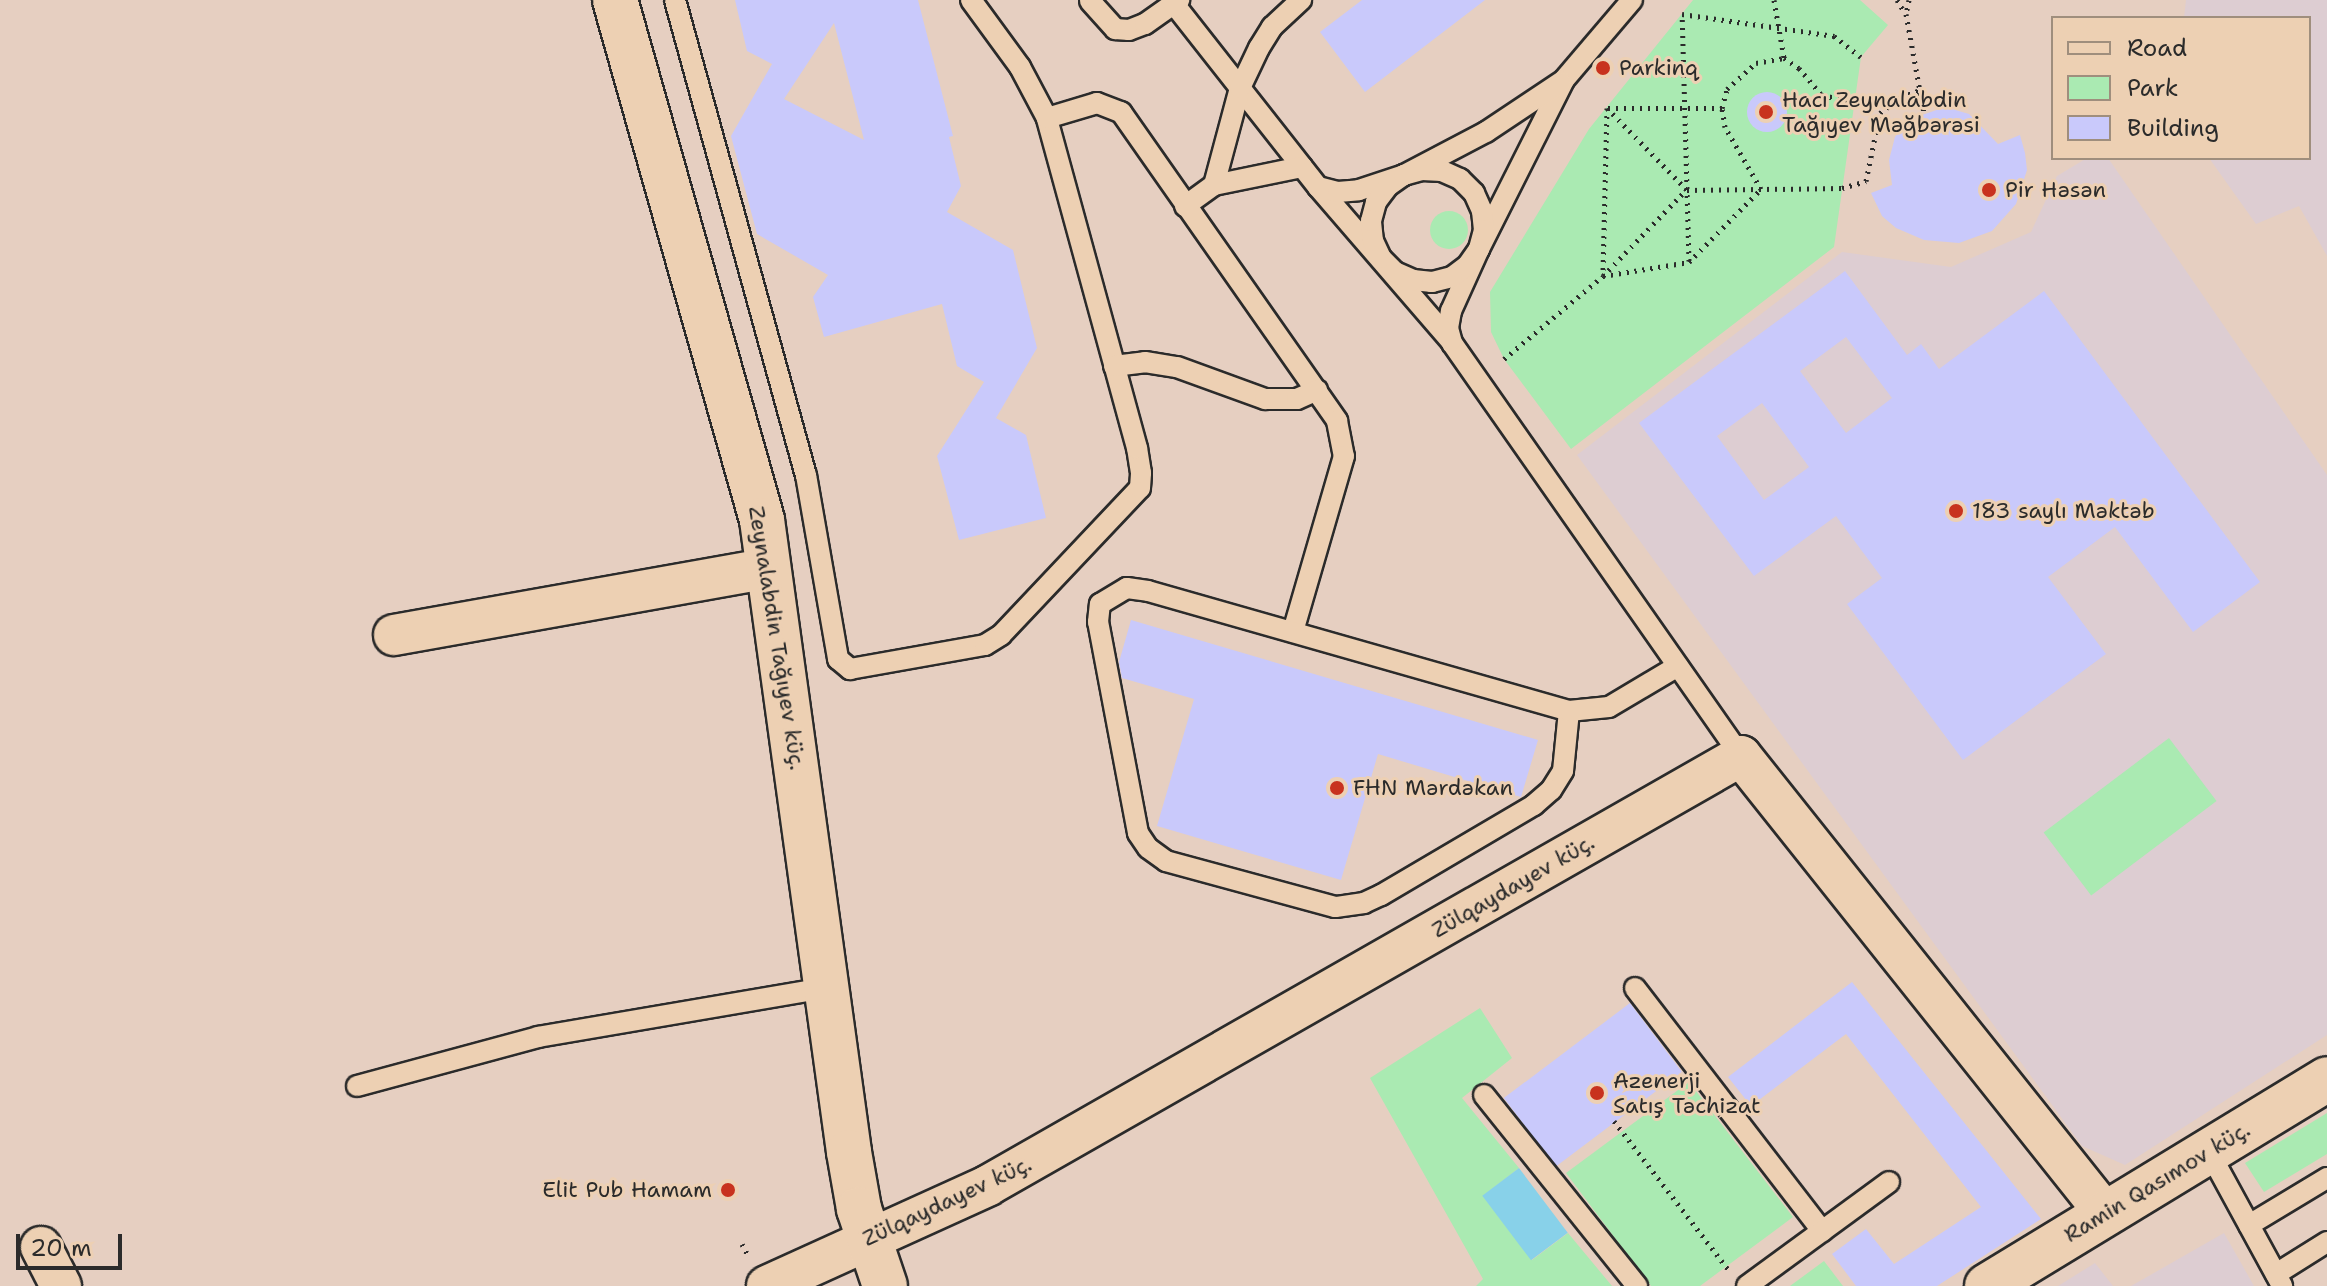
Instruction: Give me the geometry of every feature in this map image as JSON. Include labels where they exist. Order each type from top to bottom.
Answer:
[{"type":"street","name":"Zeynalabdin Tağıyev küç.","points":[[615,0],[748,468],[769,568],[849,1152],[867,1239],[885,1286]]},
{"type":"street","points":[[394,635],[769,568]]},
{"type":"street","points":[[1741,756],[2105,1213]]},
{"type":"street","name":"Zülqaydayev küç.","points":[[767,1286],[951,1203],[1042,1156],[1741,756]]},
{"type":"street","name":"Ramin Qasımov küç.","points":[[2000,1283],[2105,1213],[2327,1079]]},
{"type":"street","points":[[41,1247],[61,1286]]},
{"type":"lane","points":[[675,0],[809,485],[838,659],[850,669],[985,645],[1001,635],[1140,488],[1141,473],[1047,118],[1020,67],[971,0]]},
{"type":"lane","points":[[1214,185],[1240,88],[1272,27],[1301,0]]},
{"type":"lane","points":[[1452,343],[1448,328],[1451,311],[1564,80],[1632,0]]},
{"type":"lane","points":[[1090,1],[1115,29],[1129,30],[1145,24],[1177,2],[1318,187],[1452,343],[1741,756]]},
{"type":"lane","points":[[1318,187],[1338,192],[1359,190],[1404,175],[1422,170],[1442,171],[1460,179],[1474,193],[1482,211],[1484,230],[1479,249],[1468,265],[1452,277],[1432,282],[1413,280],[1395,272],[1381,258],[1373,241],[1371,221],[1382,194],[1404,175],[1486,132],[1564,80]]},
{"type":"lane","points":[[1047,118],[1097,103],[1121,112],[1337,421],[1344,456],[1293,632]]},
{"type":"lane","points":[[1185,206],[1214,185],[1302,167]]},
{"type":"lane","points":[[1114,366],[1145,362],[1177,367],[1265,399],[1297,399],[1317,390]]},
{"type":"lane","points":[[1569,711],[1563,771],[1551,790],[1534,805],[1364,903],[1335,907],[1166,861],[1148,848],[1138,833],[1098,622],[1100,604],[1127,588],[1148,591],[1569,711],[1609,707],[1678,666]]},
{"type":"lane","points":[[357,1086],[549,1034],[826,988]]},
{"type":"lane","points":[[1635,988],[1822,1231]]},
{"type":"lane","points":[[1484,1095],[1637,1286]]},
{"type":"lane","points":[[2208,1150],[2279,1280],[2327,1242]]},
{"type":"lane","points":[[2249,1225],[2327,1178]]},
{"type":"lane","points":[[1739,1280],[1822,1231],[1889,1182]]},
{"type":"path","points":[[1774,0],[1784,58]]},
{"type":"path","points":[[1897,0],[1906,14],[1924,113]]},
{"type":"path","points":[[1906,14],[1909,0]]},
{"type":"path","points":[[1689,262],[1682,14],[1834,36],[1861,57]]},
{"type":"path","points":[[1761,189],[1725,127],[1722,108],[1727,89],[1756,63],[1784,58],[1799,68],[1822,95],[1855,102]]},
{"type":"path","points":[[1504,359],[1603,276],[1687,190],[1860,185],[1866,181],[1880,113],[1901,97],[1920,90]]},
{"type":"path","points":[[1607,108],[1722,108]]},
{"type":"path","points":[[1607,108],[1687,190]]},
{"type":"path","points":[[1603,276],[1607,108]]},
{"type":"path","points":[[1603,276],[1689,262],[1761,189]]},
{"type":"path","points":[[1614,1121],[1739,1280]]},
{"type":"shaded area","points":[[2186,0],[2327,0],[2327,256],[2299,206],[2256,224],[2210,160],[2311,160],[2311,16],[2184,16]]},
{"type":"shaded area","points":[[2084,160],[2109,160],[2327,475],[2327,1035],[2125,1165],[2082,1146],[1577,455],[1842,252],[1951,267],[2031,232],[2057,176]]},
{"type":"shaded area","points":[[2224,1233],[2254,1286],[2131,1286]]},
{"type":"shaded area","points":[[2095,1263],[2113,1286],[2058,1286]]},
{"type":"green space","points":[[1693,0],[1860,0],[1888,25],[1861,57],[1834,247],[1571,449],[1504,359],[1491,332],[1490,292],[1589,129]]},
{"type":"green space","points":[[1449,211],[1463,216],[1468,230],[1463,244],[1449,249],[1435,244],[1430,230],[1435,216]]},
{"type":"green space","points":[[2169,738],[2217,801],[2091,896],[2044,832]]},
{"type":"green space","points":[[1480,1008],[1512,1058],[1462,1098],[1519,1168],[1483,1196],[1532,1260],[1568,1233],[1612,1286],[1476,1286],[1483,1279],[1370,1078]]},
{"type":"green space","points":[[1689,1082],[1793,1217],[1700,1286],[1651,1286],[1566,1173]]},
{"type":"green space","points":[[2327,1113],[2327,1154],[2264,1192],[2245,1163]]},
{"type":"green space","points":[[1824,1261],[1843,1286],[1790,1286]]},
{"type":"water","points":[[1519,1168],[1568,1233],[1531,1260],[1482,1196]]},
{"type":"building","points":[[735,0],[918,0],[953,136],[949,137],[961,186],[947,212],[1013,250],[1037,348],[996,418],[1026,435],[1046,518],[959,540],[937,456],[984,382],[957,366],[942,304],[824,337],[813,297],[828,275],[757,234],[731,136],[772,64],[747,51]],"holes":[[[834,23],[864,140],[784,99]]]},
{"type":"building","points":[[1362,0],[1485,0],[1365,92],[1320,32]]},
{"type":"building","points":[[1767,92],[1781,98],[1787,112],[1781,126],[1767,132],[1753,126],[1747,112],[1753,98]]},
{"type":"building","points":[[1945,107],[1969,114],[1998,144],[2020,135],[2027,170],[2016,204],[1992,231],[1959,243],[1924,240],[1896,228],[1882,216],[1871,193],[1892,185],[1889,160],[1895,137],[1908,120]]},
{"type":"building","name":"183 saylı Məktəb","points":[[1845,271],[1907,355],[1921,344],[1939,369],[2044,291],[2260,582],[2193,632],[2115,527],[2048,577],[2106,654],[1963,760],[1847,604],[1882,578],[1836,516],[1754,576],[1639,423]],"holes":[[[1846,337],[1892,398],[1846,433],[1800,371]],[[1762,403],[1809,467],[1764,500],[1717,436]]]},
{"type":"building","points":[[1131,620],[1538,740],[1521,797],[1378,754],[1341,880],[1157,826],[1194,699],[1122,678],[1119,662]]},
{"type":"building","points":[[1852,982],[2041,1219],[1937,1286],[1856,1286],[1832,1254],[1866,1229],[1894,1264],[1981,1207],[1846,1034],[1751,1106],[1728,1077]]},
{"type":"building","points":[[1630,1003],[1682,1072],[1556,1167],[1504,1098]]},
{"type":"place","name":"Parkinq","points":[[1603,68]]},
{"type":"place","name":"Hacı Zeynalabdin Tağıyev Məğbərəsi","points":[[1766,112]]},
{"type":"place","name":"Pir Həsən","points":[[1989,190]]},
{"type":"place","name":"183 saylı Məktəb","points":[[1956,511]]},
{"type":"place","name":"FHN Mərdəkan","points":[[1337,788]]},
{"type":"place","name":"Azenerji Satış Təchizat","points":[[1597,1093]]},
{"type":"place","name":"Elit Pub Hamam","points":[[728,1190]]}]
